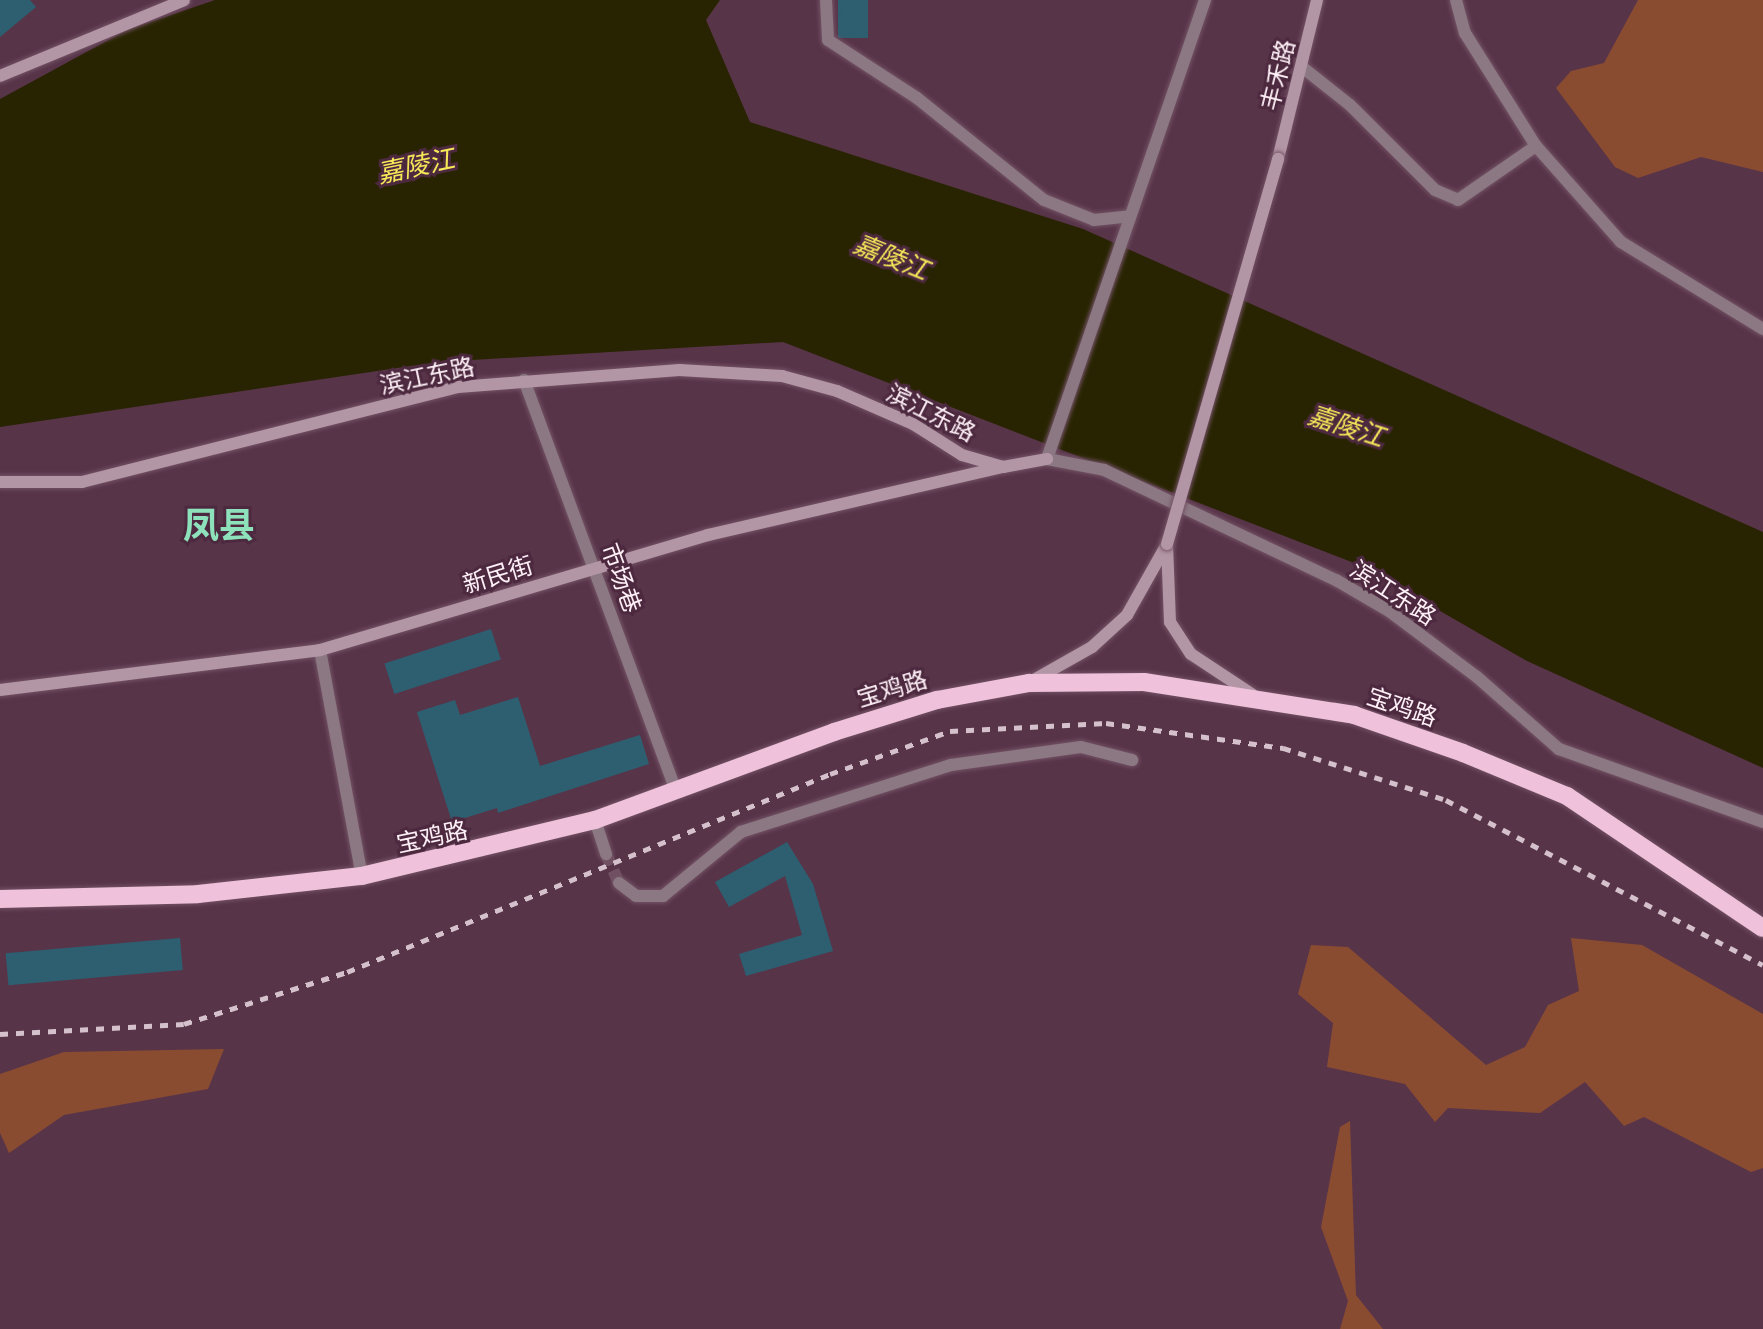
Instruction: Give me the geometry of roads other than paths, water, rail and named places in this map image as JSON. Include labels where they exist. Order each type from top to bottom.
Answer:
[{"type":"highway","name":"宝鸡路","points":[[0,899],[198,894],[362,876],[595,820],[937,700],[1029,683],[1144,682],[1253,695],[1354,715],[1567,796],[1763,928]]},
{"type":"street","points":[[0,76],[184,0]]},
{"type":"street","points":[[826,0],[828,40],[917,98],[1044,200],[1094,220],[1130,216]]},
{"type":"street","points":[[1047,459],[1205,0]]},
{"type":"street","name":"丰禾路","points":[[1167,544],[1278,159],[1317,0]]},
{"type":"street","points":[[1456,0],[1466,33],[1536,146],[1621,242],[1763,328]]},
{"type":"street","points":[[1302,67],[1350,105],[1435,190],[1458,200],[1536,146]]},
{"type":"street","name":"滨江东路","points":[[0,482],[82,482],[458,387],[524,380],[679,370],[782,376],[837,392],[913,424],[962,455],[1003,467],[1047,459],[1104,470],[1336,580],[1389,611],[1477,677],[1559,749],[1763,822]]},
{"type":"street","name":"市场巷","points":[[524,380],[676,790]]},
{"type":"street","name":"新民街","points":[[0,690],[320,650],[708,535],[1003,467]]},
{"type":"street","points":[[1029,683],[1092,647],[1127,615],[1167,544]]},
{"type":"street","points":[[1167,544],[1170,622],[1191,654],[1253,695]]},
{"type":"street","points":[[320,650],[362,876]]},
{"type":"street","points":[[619,883],[636,896],[663,896],[741,832],[951,765],[1081,747],[1132,760]]},
{"type":"street","points":[[595,820],[606,854]]},
{"type":"water","name":"嘉陵江","points":[[215,0],[720,0],[706,20],[750,122],[1083,229],[1763,532],[1763,768],[1527,661],[1362,566],[783,342],[438,362],[0,427],[0,99],[127,30]]},
{"type":"tunnel","points":[[606,854],[619,883]]},
{"type":"railway","points":[[0,1034],[184,1024],[347,972],[830,774],[950,731],[1106,723],[1283,748],[1446,800],[1763,965]]},
{"type":"district","name":"凤县","points":[[219,526]]}]
